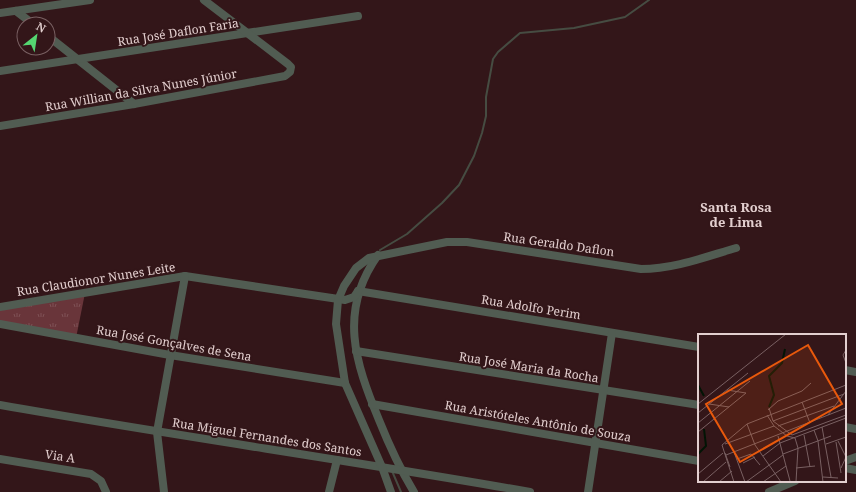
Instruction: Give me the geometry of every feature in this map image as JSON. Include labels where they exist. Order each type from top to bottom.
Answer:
[{"type":"street","points":[[0,13],[90,0]]},
{"type":"street","points":[[204,0],[248,34]]},
{"type":"street","points":[[16,11],[23,16]]},
{"type":"street","name":"Rua José Daflon Faria","points":[[0,70],[78,60],[358,16]]},
{"type":"street","name":"Rua Willian da Silva Nunes Júnior","points":[[0,126],[134,104],[285,76],[291,70],[288,64],[248,34]]},
{"type":"street","points":[[56,42],[134,104]]},
{"type":"street","name":"Rua Geraldo Daflon","points":[[338,300],[344,286],[356,268],[369,258],[446,242],[467,242],[641,269],[669,267],[736,248]]},
{"type":"street","points":[[378,255],[363,276],[358,291],[354,316],[356,352],[363,381],[372,404],[400,469],[414,492]]},
{"type":"street","points":[[164,492],[157,432],[185,276]]},
{"type":"street","name":"Rua Claudionor Nunes Leite","points":[[0,307],[185,276],[338,300],[350,299],[358,291]]},
{"type":"street","name":"Rua Adolfo Perim","points":[[358,291],[698,346]]},
{"type":"street","points":[[338,300],[336,324],[345,383],[382,467],[391,492]]},
{"type":"street","name":"Rua José Gonçalves de Sena","points":[[0,324],[170,356],[345,383]]},
{"type":"street","points":[[588,492],[612,333]]},
{"type":"street","name":"Rua José Maria da Rocha","points":[[356,352],[698,405]]},
{"type":"street","points":[[846,370],[856,372]]},
{"type":"street","name":"Rua Aristóteles Antônio de Souza","points":[[372,404],[698,462]]},
{"type":"street","name":"Rua Miguel Fernandes dos Santos","points":[[0,408],[400,469],[530,492]]},
{"type":"street","points":[[846,427],[856,428]]},
{"type":"street","points":[[846,461],[856,457]]},
{"type":"street","name":"Via A","points":[[0,459],[91,474],[101,481],[106,492]]},
{"type":"street","points":[[329,492],[337,460]]},
{"type":"street","points":[[846,468],[856,470]]},
{"type":"street","points":[[769,492],[793,482]]},
{"type":"green space","points":[[85,293],[76,338],[0,324],[0,307]]},
{"type":"waterway","points":[[380,250],[407,234],[442,203],[459,185],[474,156],[482,133],[486,116],[486,97],[493,59],[498,52],[520,33],[574,28],[625,17],[649,0]]},
{"type":"waterway","points":[[392,471],[401,492]]},
{"type":"district","name":"Santa Rosa de Lima","points":[[736,214]]}]
